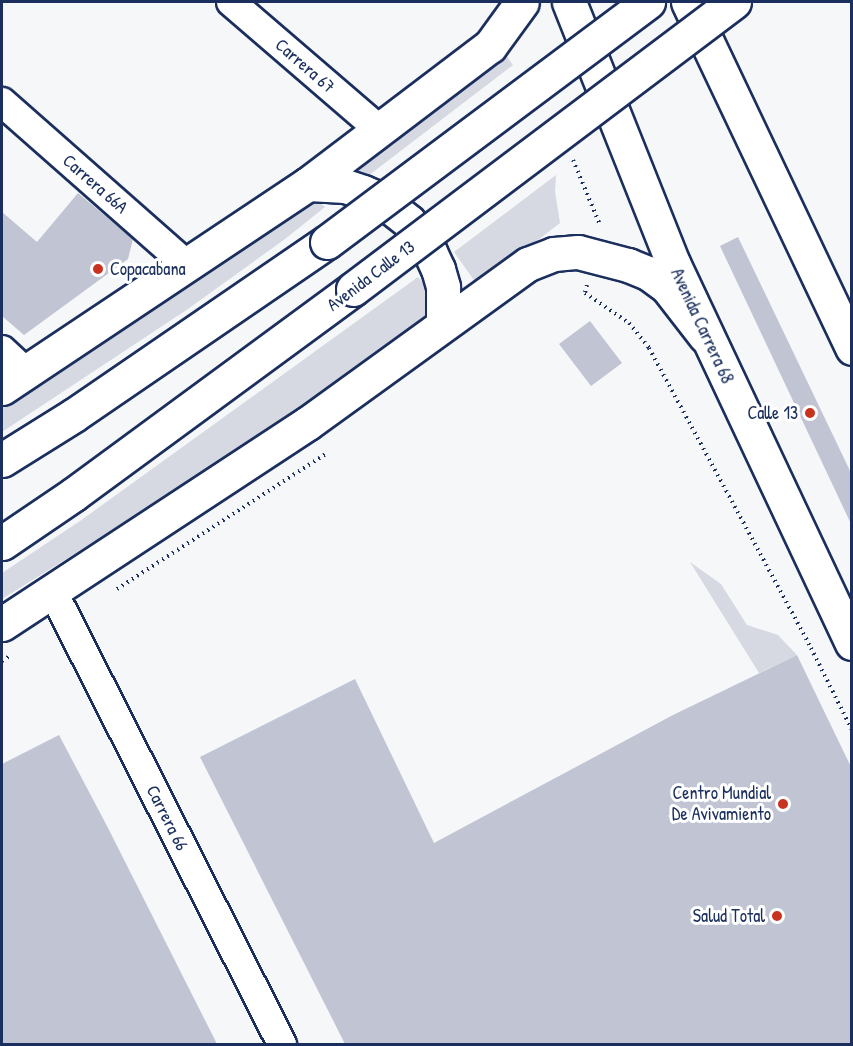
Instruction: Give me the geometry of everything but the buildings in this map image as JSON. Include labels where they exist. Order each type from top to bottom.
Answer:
[{"type":"main road","points":[[14,380],[308,184],[490,46],[522,2]]},
{"type":"main road","name":"Avenida Carrera 68","points":[[569,2],[631,164],[705,336],[852,643]]},
{"type":"main road","points":[[2,460],[84,408],[327,242],[648,2]]},
{"type":"main road","points":[[688,2],[852,348]]},
{"type":"main road","name":"Avenida Calle 13","points":[[2,543],[92,481],[353,290],[734,2]]},
{"type":"main road","points":[[308,184],[345,186],[363,192],[380,199],[409,222],[426,244],[438,269],[442,287],[443,324]]},
{"type":"main road","points":[[11,637],[53,592],[308,423],[528,264],[554,254],[579,252],[606,257],[648,273],[667,286],[705,336]]},
{"type":"street","name":"Carrera 67","points":[[231,2],[380,130]]},
{"type":"street","name":"Carrera 66A","points":[[2,102],[188,266]]},
{"type":"street","points":[[2,350],[14,380]]},
{"type":"street","name":"Carrera 66","points":[[53,592],[282,1044]]},
{"type":"path","points":[[585,293],[629,323],[649,348],[811,648],[852,730]]},
{"type":"path","points":[[107,595],[326,454]]},
{"type":"path","points":[[2,661],[11,637]]},
{"type":"shaded area","points":[[505,54],[513,65],[364,179],[349,174],[453,97]]},
{"type":"shaded area","points":[[556,175],[555,191],[560,223],[478,286],[454,252]]},
{"type":"shaded area","points":[[316,199],[325,207],[285,239],[188,309],[2,432],[2,407]]},
{"type":"shaded area","points":[[418,277],[427,287],[433,302],[424,328],[174,492],[2,599],[2,573],[80,521]]},
{"type":"shaded area","points":[[690,562],[721,584],[747,625],[778,635],[797,655],[759,673]]},
{"type":"place","name":"Copacabana","points":[[98,269]]},
{"type":"place","name":"Calle 13","points":[[810,413]]},
{"type":"place","name":"Centro Mundial De Avivamiento","points":[[783,804]]},
{"type":"place","name":"Salud Total","points":[[777,916]]}]
